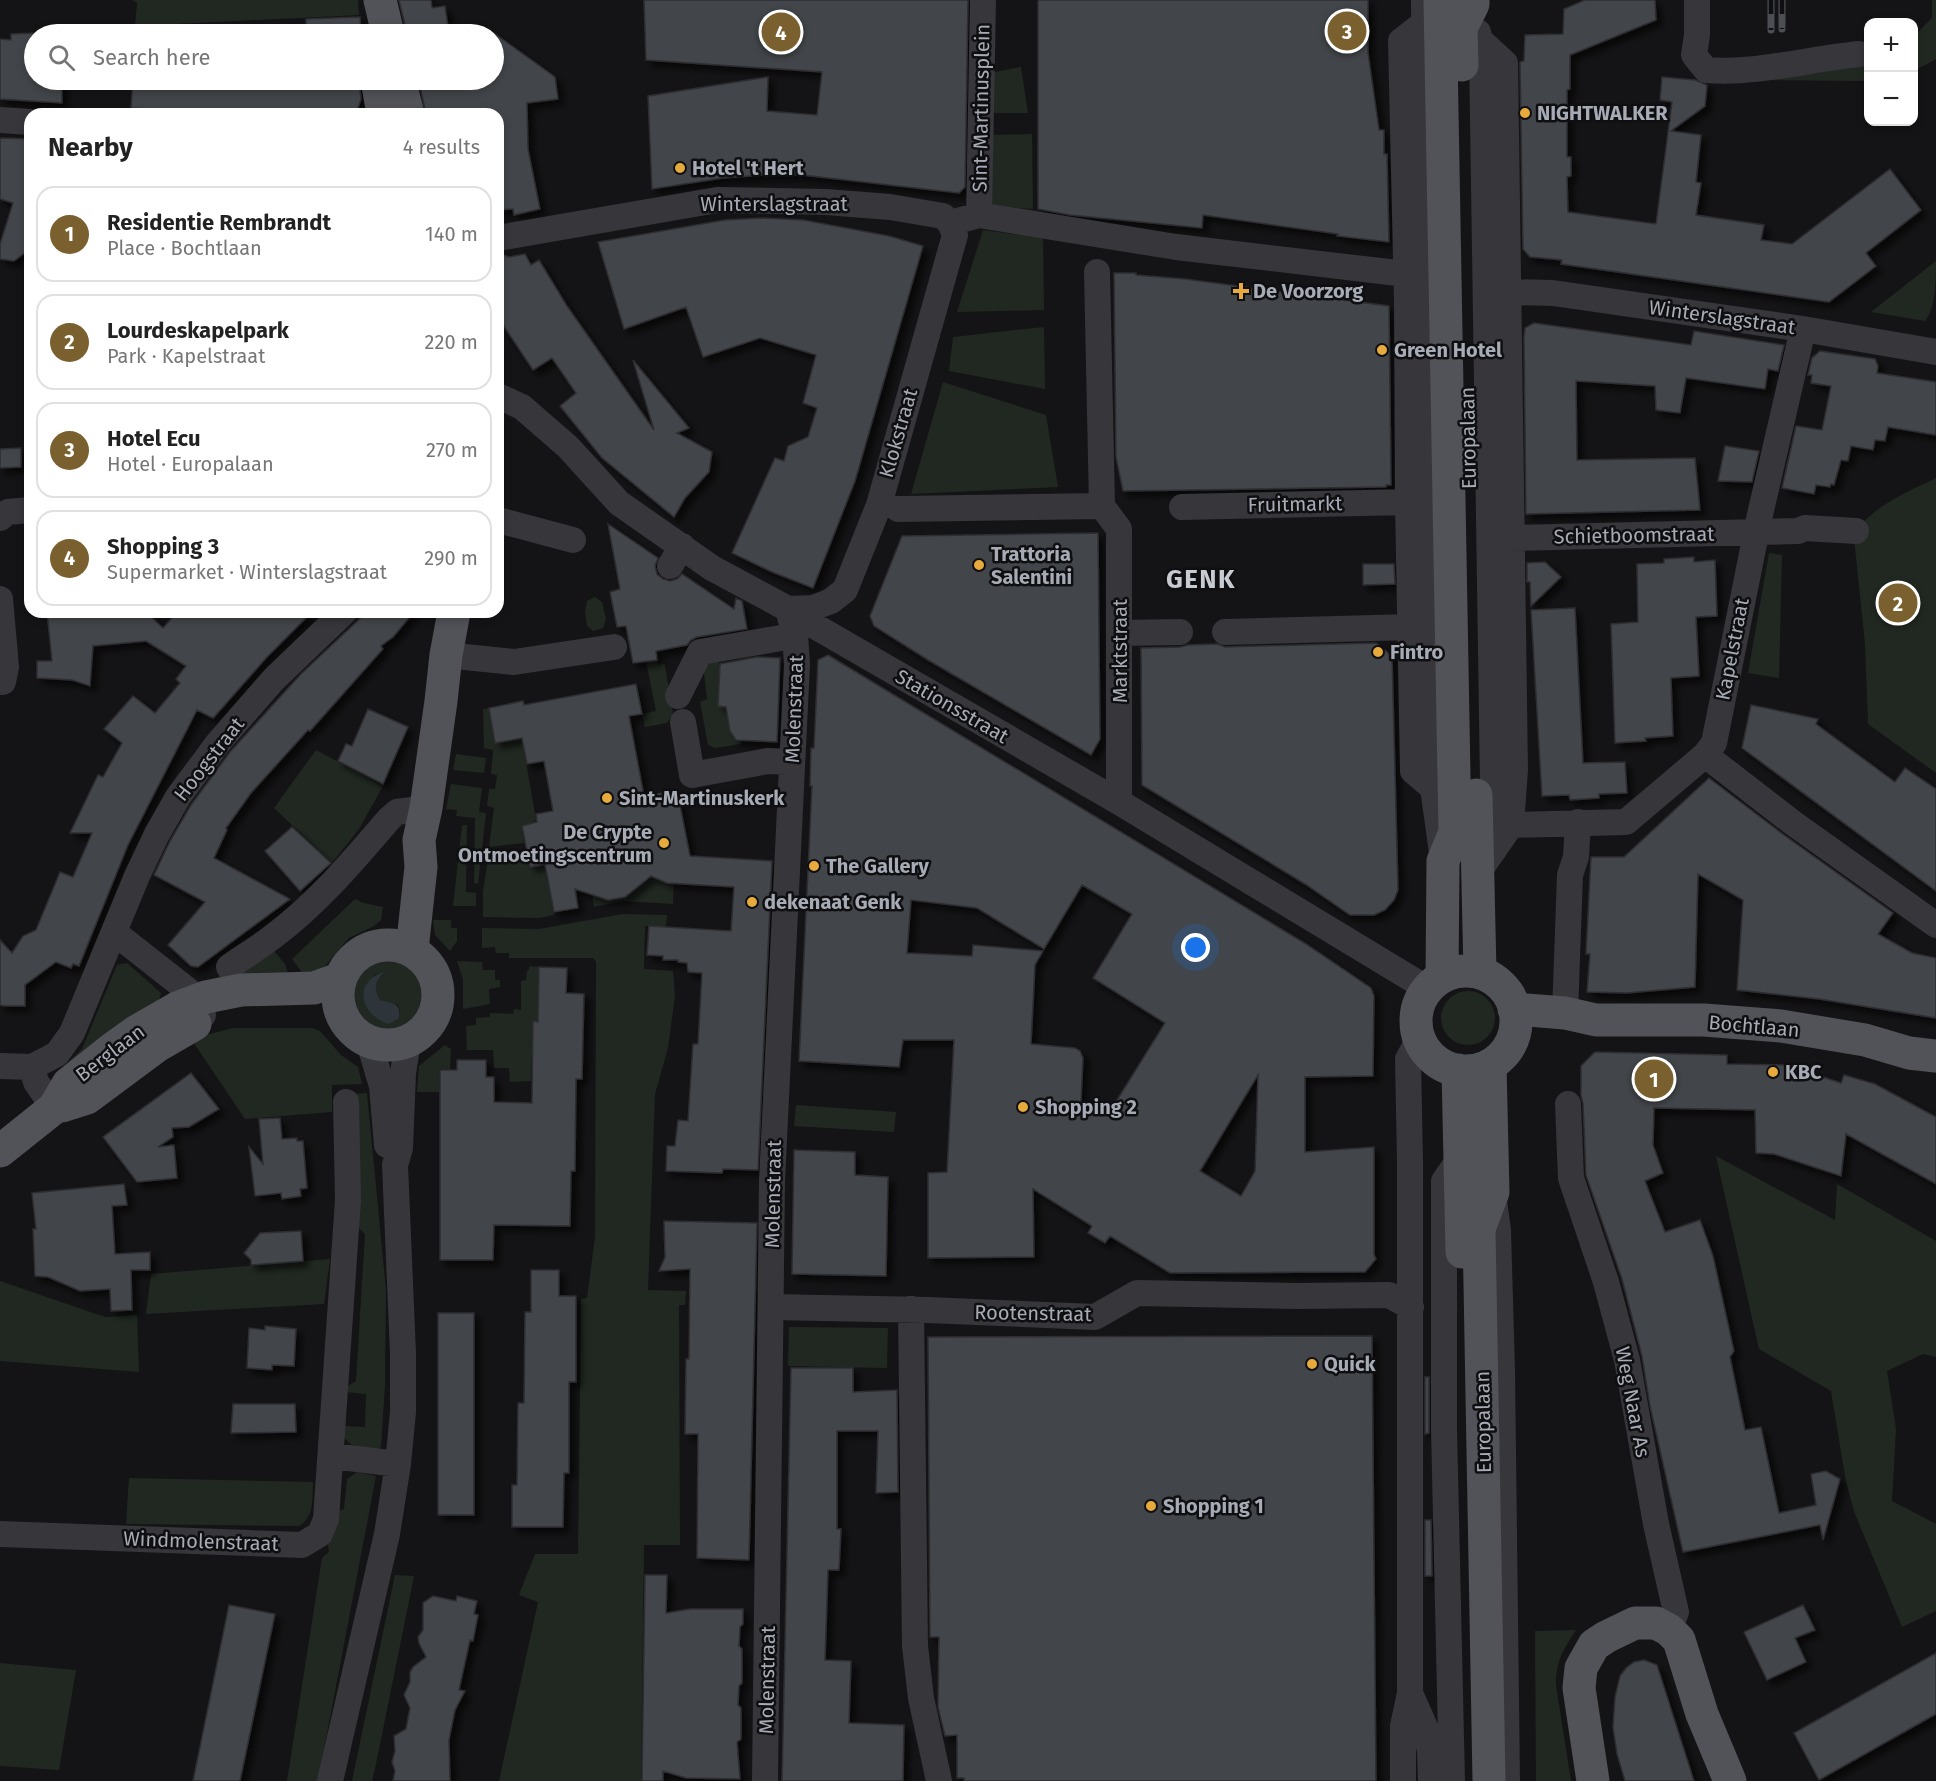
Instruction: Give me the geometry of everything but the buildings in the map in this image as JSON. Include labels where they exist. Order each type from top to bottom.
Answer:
[{"type":"main road","points":[[375,0],[375,24]]},
{"type":"main road","points":[[380,0],[386,24]]},
{"type":"main road","name":"Europalaan","points":[[1473,2],[1461,28],[1486,862],[1480,973]]},
{"type":"main road","name":"Europalaan","points":[[1419,1039],[1416,1026],[1421,980],[1443,861],[1455,832],[1429,8]]},
{"type":"main road","points":[[378,90],[381,108]]},
{"type":"main road","points":[[402,90],[406,108]]},
{"type":"main road","points":[[444,618],[453,655]]},
{"type":"main road","points":[[399,947],[407,855],[419,840],[426,808],[441,701],[453,655],[454,618]]},
{"type":"main road","points":[[399,947],[426,962],[436,978],[438,997],[434,1016],[423,1031],[408,1041],[395,1045],[369,1042],[352,1029],[340,995],[350,962],[365,949],[399,947]]},
{"type":"main road","points":[[1419,1039],[1428,1054],[1442,1065],[1458,1070],[1479,1069],[1490,1065],[1509,1047],[1514,1022],[1510,997],[1492,978],[1467,971],[1421,980]]},
{"type":"main road","name":"Berglaan","points":[[54,1108],[87,1098],[157,1046],[186,1028],[201,1010],[241,1012],[340,995]]},
{"type":"main road","name":"Bochtlaan","points":[[1514,1022],[1566,1032],[1580,1017],[1704,1020],[1781,1026],[1865,1040],[1927,1058]]},
{"type":"main road","name":"Europalaan","points":[[1489,1781],[1479,1229],[1492,1192],[1490,1065]]},
{"type":"main road","name":"Europalaan","points":[[1458,1070],[1470,1781]]},
{"type":"main road","points":[[0,1151],[54,1108]]},
{"type":"main road","points":[[1593,1781],[1579,1688],[1581,1668],[1594,1645],[1635,1623],[1656,1623],[1669,1630],[1679,1640],[1702,1714],[1730,1781]]},
{"type":"street","name":"Sint-Martinusplein","points":[[979,215],[982,0]]},
{"type":"street","points":[[1697,0],[1697,35],[1694,55],[1706,70],[1733,71],[1767,68],[1859,54]]},
{"type":"street","name":"Europalaan","points":[[1473,2],[1482,52],[1486,250],[1486,862]]},
{"type":"street","points":[[1429,8],[1401,41],[1407,274],[1406,627],[1413,771],[1433,788]]},
{"type":"street","name":"Europalaan","points":[[1429,8],[1425,251],[1433,788],[1443,861]]},
{"type":"street","points":[[1479,39],[1505,63],[1515,770],[1511,825],[1486,862]]},
{"type":"street","points":[[0,120],[24,122]]},
{"type":"street","name":"Winterslagstraat","points":[[504,237],[717,200],[826,202],[890,207],[947,220]]},
{"type":"street","points":[[947,220],[979,215],[1103,236],[1407,274]]},
{"type":"street","name":"Klokstraat","points":[[797,615],[831,601],[845,590],[879,505],[955,234],[947,220]]},
{"type":"street","points":[[898,509],[1102,506],[1097,272]]},
{"type":"street","name":"Winterslagstraat","points":[[1507,292],[1553,293],[1803,329],[1936,352]]},
{"type":"street","name":"Kapelstraat","points":[[1511,825],[1626,822],[1705,755],[1714,743],[1756,532],[1803,329]]},
{"type":"street","name":"Stationsstraat","points":[[504,398],[522,406],[576,455],[619,503],[676,556],[712,568],[797,615],[1421,980]]},
{"type":"street","name":"Fruitmarkt","points":[[1182,507],[1408,502]]},
{"type":"street","name":"Marktstraat","points":[[1102,506],[1119,529],[1119,802]]},
{"type":"street","points":[[0,518],[8,512],[24,511]]},
{"type":"street","points":[[504,522],[573,540]]},
{"type":"street","name":"Schietboomstraat","points":[[1511,538],[1798,531],[1805,528],[1856,531]]},
{"type":"street","points":[[0,599],[6,667],[3,682],[0,682]]},
{"type":"street","name":"Molenstraat","points":[[765,1781],[781,1308],[776,1092],[784,761],[797,664],[795,635],[797,615]]},
{"type":"street","name":"Hoogstraat","points":[[32,1067],[57,1054],[72,1033],[152,844],[178,797],[218,743],[274,679],[338,618]]},
{"type":"street","points":[[1225,632],[1406,627]]},
{"type":"street","points":[[1120,633],[1180,632]]},
{"type":"street","points":[[678,696],[700,652],[781,638]]},
{"type":"street","points":[[453,655],[514,662],[614,646]]},
{"type":"street","points":[[682,722],[692,775],[768,761],[784,761]]},
{"type":"street","points":[[1705,755],[1793,823],[1936,925]]},
{"type":"street","points":[[228,967],[272,938],[315,901],[397,812],[426,808]]},
{"type":"street","points":[[1578,822],[1576,856],[1569,875],[1580,1017]]},
{"type":"street","points":[[115,933],[201,1010]]},
{"type":"street","points":[[1403,1781],[1403,1726],[1410,1698],[1409,1364],[1411,1307],[1408,1059],[1419,1039]]},
{"type":"street","points":[[330,1781],[387,1534],[398,1464],[403,1412],[403,1353],[395,1165],[400,1148],[403,1073],[408,1041]]},
{"type":"street","points":[[369,1042],[382,1086],[386,1143],[395,1165]]},
{"type":"street","points":[[0,1066],[32,1067],[36,1082],[54,1108]]},
{"type":"street","name":"Windmolenstraat","points":[[0,1534],[302,1545],[320,1534],[326,1518],[332,1456],[348,1200],[346,1102]]},
{"type":"street","name":"Weg Naar As","points":[[1568,1104],[1571,1178],[1606,1282],[1627,1360],[1659,1536],[1676,1612],[1669,1630]]},
{"type":"street","points":[[1452,1781],[1444,1429],[1444,1181],[1461,1159]]},
{"type":"street","points":[[1492,1192],[1498,1230],[1502,1370],[1507,1781]]},
{"type":"street","name":"Rootenstraat","points":[[781,1308],[914,1310],[1095,1317],[1137,1293],[1389,1295],[1411,1307]]},
{"type":"street","points":[[914,1310],[915,1646],[921,1698],[939,1781]]},
{"type":"street","points":[[1409,1364],[1445,1324]]},
{"type":"street","points":[[332,1456],[398,1464]]},
{"type":"street","points":[[1391,1781],[1391,1729],[1394,1718],[1410,1698]]},
{"type":"street","points":[[1410,1698],[1425,1726],[1430,1751],[1431,1781]]},
{"type":"shaded area","points":[[132,0],[358,0],[359,15],[135,24],[137,3]]},
{"type":"shaded area","points":[[1932,0],[1936,0],[1936,59],[1918,69],[1918,32],[1932,18]]},
{"type":"shaded area","points":[[1864,63],[1864,81],[1764,80]]},
{"type":"shaded area","points":[[1021,67],[1028,113],[990,113],[990,73]]},
{"type":"shaded area","points":[[1032,134],[1033,209],[990,206],[990,135]]},
{"type":"shaded area","points":[[983,230],[1043,238],[1044,310],[957,312]]},
{"type":"shaded area","points":[[1936,261],[1933,301],[1929,316],[1925,321],[1871,312]]},
{"type":"shaded area","points":[[1044,327],[1045,389],[949,371],[953,337]]},
{"type":"shaded area","points":[[943,382],[1046,415],[1058,487],[911,494]]},
{"type":"shaded area","points":[[1936,478],[1936,773],[1868,724],[1865,644],[1854,538],[1867,518],[1877,510]]},
{"type":"shaded area","points":[[1769,553],[1782,555],[1779,678],[1748,673]]},
{"type":"shaded area","points":[[595,597],[602,602],[606,619],[603,628],[593,631],[587,626],[585,612],[587,601]]},
{"type":"shaded area","points":[[719,657],[719,706],[726,707],[730,731],[736,740],[742,740],[741,744],[715,748],[708,745],[700,702],[707,699],[703,665]]},
{"type":"shaded area","points":[[657,660],[659,665],[662,663],[665,665],[673,714],[667,723],[645,727],[642,714],[656,711],[646,661]]},
{"type":"shaded area","points":[[489,708],[495,743],[522,738],[536,820],[530,825],[521,825],[524,843],[489,847],[494,808],[487,806],[489,789],[495,789],[497,775],[491,774],[493,750],[484,748],[483,709]]},
{"type":"shaded area","points":[[316,750],[383,786],[359,829],[332,863],[274,808]]},
{"type":"shaded area","points":[[456,754],[486,758],[484,773],[453,770]]},
{"type":"shaded area","points":[[451,784],[482,788],[479,812],[486,813],[478,884],[474,883],[475,818],[456,816],[457,810],[446,809]]},
{"type":"shaded area","points":[[462,825],[467,825],[466,892],[476,893],[476,906],[453,906]]},
{"type":"shaded area","points":[[514,855],[516,862],[528,860],[529,867],[544,862],[554,915],[539,918],[483,917],[483,891],[488,860]]},
{"type":"shaded area","points":[[644,869],[662,881],[674,878],[673,904],[623,901],[594,907],[592,895],[611,899],[626,897],[636,887]]},
{"type":"shaded area","points":[[355,899],[383,907],[381,920],[349,938],[319,971],[304,975],[292,959]]},
{"type":"shaded area","points":[[623,914],[667,915],[666,927],[645,926],[644,969],[673,971],[675,996],[668,1048],[655,1094],[648,1290],[686,1291],[685,1305],[679,1305],[680,1545],[644,1545],[641,1781],[499,1781],[538,1602],[519,1595],[535,1554],[578,1554],[581,1299],[587,1298],[595,1237],[596,962],[593,958],[509,958],[509,953],[496,953],[495,947],[482,948],[482,928],[539,929]]},
{"type":"shaded area","points":[[433,920],[451,920],[451,928],[457,928],[457,941],[450,951],[435,935]]},
{"type":"shaded area","points":[[270,946],[285,964],[289,977],[205,985]]},
{"type":"shaded area","points":[[383,960],[406,965],[419,976],[423,991],[419,1007],[410,1021],[397,1029],[380,1029],[363,1017],[357,1009],[354,1000],[356,983],[366,969]],"holes":[[[383,974],[376,983],[378,996],[380,1000],[398,1005],[399,1018],[363,997],[375,975]]]},
{"type":"shaded area","points":[[457,961],[482,962],[483,970],[495,970],[495,980],[500,980],[500,987],[489,989],[490,1004],[463,1009],[463,979]]},
{"type":"shaded area","points":[[127,963],[161,993],[159,1001],[60,1070],[82,1049],[117,965]]},
{"type":"shaded area","points":[[529,966],[539,967],[542,1022],[533,1022],[531,1081],[510,1082],[509,1068],[494,1068],[493,1050],[467,1050],[466,1026],[476,1025],[476,1018],[490,1017],[490,1013],[513,1014],[514,1009],[521,1010],[521,981],[526,980]]},
{"type":"shaded area","points":[[384,972],[376,985],[376,992],[380,1000],[395,1004],[400,1013],[399,1018],[389,1024],[379,1020],[371,1013],[364,998],[367,983]]},
{"type":"shaded area","points":[[1463,991],[1473,991],[1483,995],[1491,1003],[1495,1018],[1491,1033],[1483,1041],[1473,1045],[1463,1045],[1453,1041],[1445,1033],[1441,1023],[1441,1013],[1445,1003],[1453,995]]},
{"type":"shaded area","points":[[233,1028],[312,1028],[320,1031],[341,1055],[358,1067],[362,1084],[332,1085],[332,1112],[245,1119],[191,1039]]},
{"type":"shaded area","points":[[445,1045],[451,1049],[450,1069],[439,1069],[439,1092],[417,1092],[419,1066]]},
{"type":"shaded area","points":[[367,1093],[386,1290],[385,1385],[381,1447],[377,1450],[352,1445],[344,1438],[344,1426],[365,1427],[366,1394],[346,1392],[346,1387],[356,1381],[365,1234],[356,1225],[341,1095]]},
{"type":"shaded area","points":[[796,1105],[896,1112],[894,1132],[794,1126]]},
{"type":"shaded area","points":[[1716,1156],[1835,1220],[1837,1184],[1936,1241],[1936,1357],[1923,1354],[1887,1371],[1896,1429],[1892,1501],[1936,1524],[1936,1611],[1902,1627],[1855,1514],[1846,1482],[1831,1391],[1759,1349]]},
{"type":"shaded area","points":[[330,1259],[324,1304],[146,1314],[151,1274]]},
{"type":"shaded area","points":[[0,1281],[105,1317],[137,1315],[139,1372],[0,1361]]},
{"type":"shaded area","points":[[789,1327],[888,1328],[887,1368],[788,1366]]},
{"type":"shaded area","points":[[357,1472],[376,1476],[318,1781],[287,1781],[322,1558],[329,1552],[327,1541],[338,1511],[344,1509],[347,1479]]},
{"type":"shaded area","points":[[129,1478],[313,1482],[312,1507],[308,1517],[299,1526],[126,1524]]},
{"type":"shaded area","points":[[395,1575],[414,1576],[376,1764],[372,1781],[352,1781]]},
{"type":"shaded area","points":[[1576,1630],[1561,1656],[1556,1685],[1571,1781],[1536,1781],[1535,1631]]},
{"type":"shaded area","points":[[0,1663],[76,1670],[59,1770],[0,1766]]},
{"type":"railway","points":[[1771,0],[1771,30]]},
{"type":"railway","points":[[1782,0],[1782,29]]},
{"type":"place","name":"Hotel Ecu","points":[[1347,31]]},
{"type":"place","name":"Shopping 3","points":[[781,32]]},
{"type":"place","name":"NIGHTWALKER","points":[[1525,113]]},
{"type":"place","name":"Hotel 't Hert","points":[[680,168]]},
{"type":"place","name":"De Voorzorg","points":[[1241,291]]},
{"type":"place","name":"Green Hotel","points":[[1382,350]]},
{"type":"place","name":"Trattoria Salentini","points":[[979,565]]},
{"type":"place","name":"Lourdeskapelpark","points":[[1898,603]]},
{"type":"place","name":"Fintro","points":[[1378,652]]},
{"type":"place","name":"Sint-Martinuskerk","points":[[607,798]]},
{"type":"place","name":"De Crypte Ontmoetingscentrum","points":[[664,843]]},
{"type":"place","name":"The Gallery","points":[[814,866]]},
{"type":"place","name":"dekenaat Genk","points":[[752,902]]},
{"type":"place","name":"KBC","points":[[1773,1072]]},
{"type":"place","name":"Residentie Rembrandt","points":[[1654,1079]]},
{"type":"place","name":"Shopping 2","points":[[1023,1107]]},
{"type":"place","name":"Quick","points":[[1312,1364]]},
{"type":"place","name":"Shopping 1","points":[[1151,1506]]},
{"type":"district","name":"GENK","points":[[1201,579]]}]
